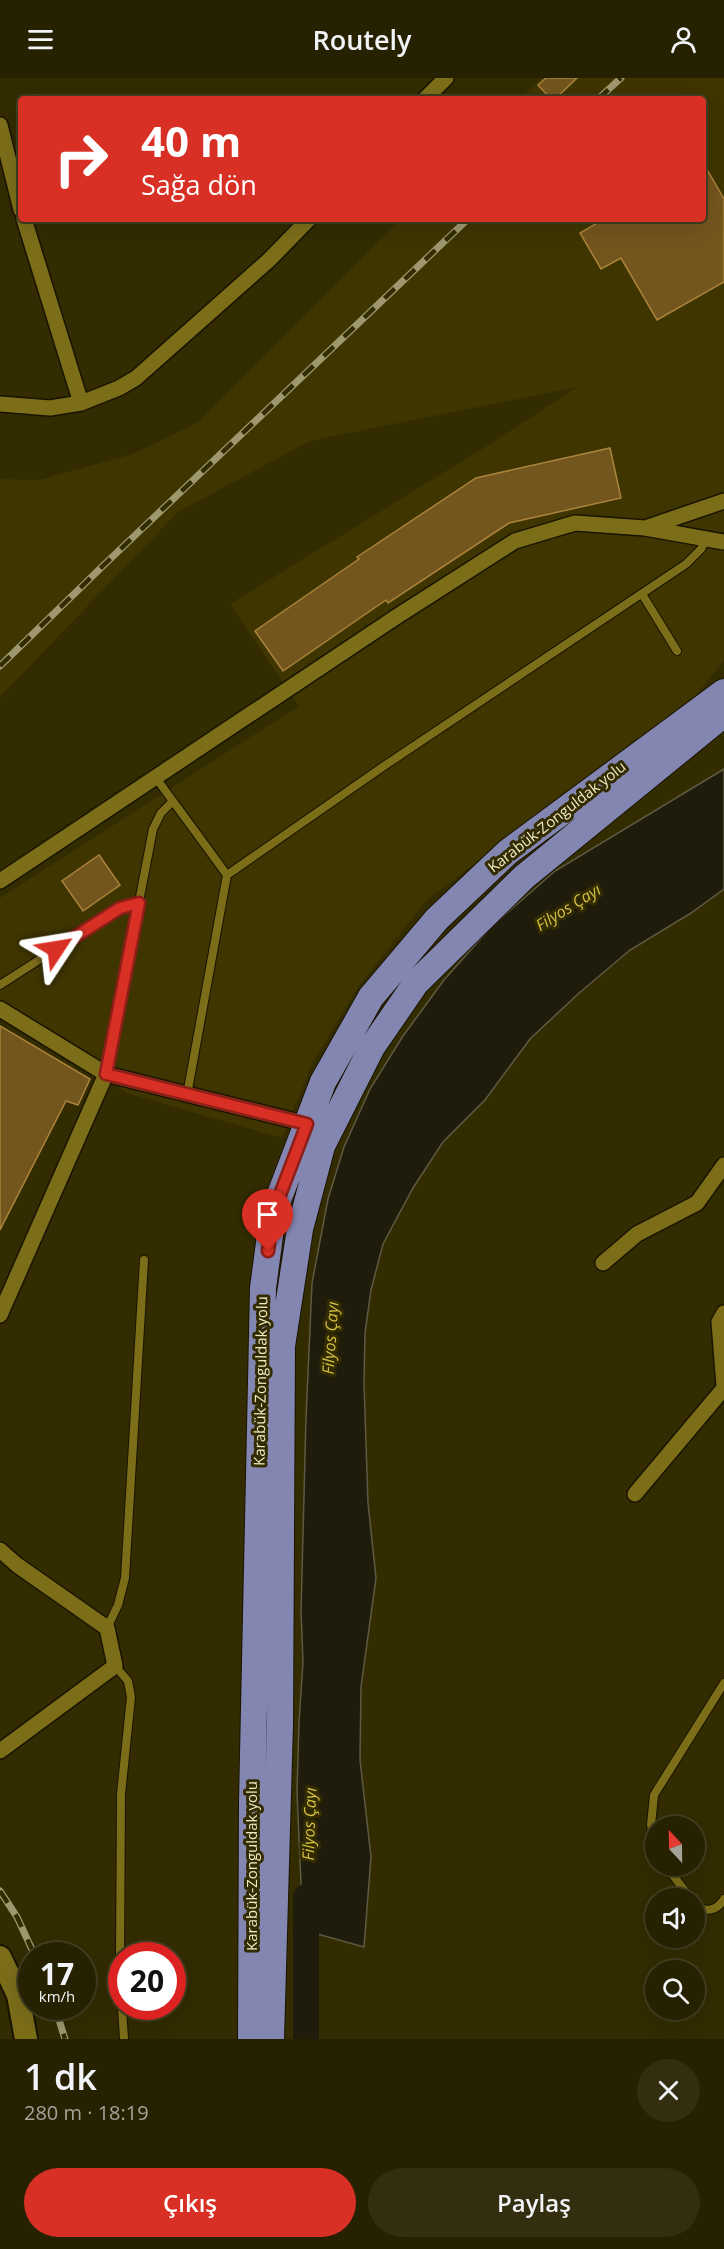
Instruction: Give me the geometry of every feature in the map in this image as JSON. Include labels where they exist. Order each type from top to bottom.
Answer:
[{"type":"highway","name":"Karabük-Zonguldak yolu","points":[[251,2039],[252,1802],[263,1288],[273,1213],[323,1082],[371,997],[437,919],[508,852],[724,692]]},
{"type":"highway","name":"Karabük-Zonguldak yolu","points":[[271,2039],[280,1724],[282,1346],[300,1229],[322,1146],[372,1047],[416,983],[524,877],[724,714]]},
{"type":"main road","points":[[0,1957],[18,1995],[26,2039]]},
{"type":"street","points":[[428,96],[446,78]]},
{"type":"street","points":[[0,125],[18,198]]},
{"type":"street","points":[[25,222],[81,403]]},
{"type":"street","points":[[0,404],[50,408],[81,403],[120,388],[136,378],[269,260],[306,222]]},
{"type":"street","points":[[645,528],[724,501]]},
{"type":"street","points":[[0,881],[396,617],[515,542],[575,523],[645,528],[724,542]]},
{"type":"street","points":[[0,1009],[106,1074],[307,1124]]},
{"type":"street","points":[[0,1315],[106,1074]]},
{"type":"street","points":[[603,1263],[637,1234],[697,1203],[724,1165]]},
{"type":"street","points":[[635,1494],[724,1387],[719,1322],[724,1313]]},
{"type":"street","points":[[0,1550],[17,1565],[107,1628],[115,1666],[0,1751]]},
{"type":"lane","points":[[187,1095],[227,875],[384,766],[686,564],[701,549],[706,539]]},
{"type":"lane","points":[[642,594],[677,651]]},
{"type":"lane","points":[[156,778],[227,875]]},
{"type":"lane","points":[[106,1074],[153,829],[161,813],[173,801]]},
{"type":"lane","points":[[0,985],[120,908],[139,903]]},
{"type":"lane","points":[[107,1628],[118,1605],[125,1578],[144,1260]]},
{"type":"lane","points":[[115,1666],[128,1681],[131,1697],[121,1794],[122,1942]]},
{"type":"lane","points":[[652,1816],[654,1795],[724,1683]]},
{"type":"lane","points":[[674,1876],[683,1888]]},
{"type":"lane","points":[[705,1909],[718,1907],[724,1899]]},
{"type":"lane","points":[[123,2020],[124,2039]]},
{"type":"shaded area","points":[[541,78],[724,78],[724,660],[697,694],[426,901],[358,987],[312,1064],[282,1138],[126,1093],[0,999],[0,898],[299,706],[230,604],[490,444],[577,387],[310,441],[178,512],[0,697],[0,479],[39,480],[133,454],[198,422],[398,222],[706,222],[706,96],[523,96]]},
{"type":"water","points":[[724,769],[724,889],[691,913],[630,950],[530,1039],[485,1100],[443,1142],[413,1188],[383,1244],[371,1290],[365,1333],[364,1383],[368,1503],[376,1578],[361,1687],[360,1760],[371,1857],[364,1947],[303,1930],[297,1792],[303,1662],[301,1611],[312,1283],[328,1199],[344,1147],[370,1089],[403,1036],[444,980],[491,927],[555,871]]},
{"type":"building","points":[[546,78],[577,78],[558,96],[548,96],[538,85]]},
{"type":"building","points":[[706,168],[724,199],[724,282],[657,320],[621,258],[601,269],[580,233],[599,222],[706,222]]},
{"type":"building","points":[[610,448],[621,498],[509,523],[388,603],[386,600],[283,671],[255,631],[359,559],[357,557],[476,478]]},
{"type":"building","points":[[99,855],[120,885],[83,911],[62,881]]},
{"type":"building","points":[[0,1026],[90,1079],[78,1105],[66,1101],[0,1230]]},
{"type":"waterway","name":"Filyos Çayı","points":[[306,1897],[306,2039]]},
{"type":"railway","points":[[601,96],[621,78]]},
{"type":"railway","points":[[0,666],[465,222]]},
{"type":"railway","points":[[0,1891],[17,1917],[29,1942]]},
{"type":"railway","points":[[59,2020],[65,2039]]},
{"type":"route","points":[[56,949],[120,908],[139,903],[106,1074],[307,1124],[273,1213],[268,1251]]}]
